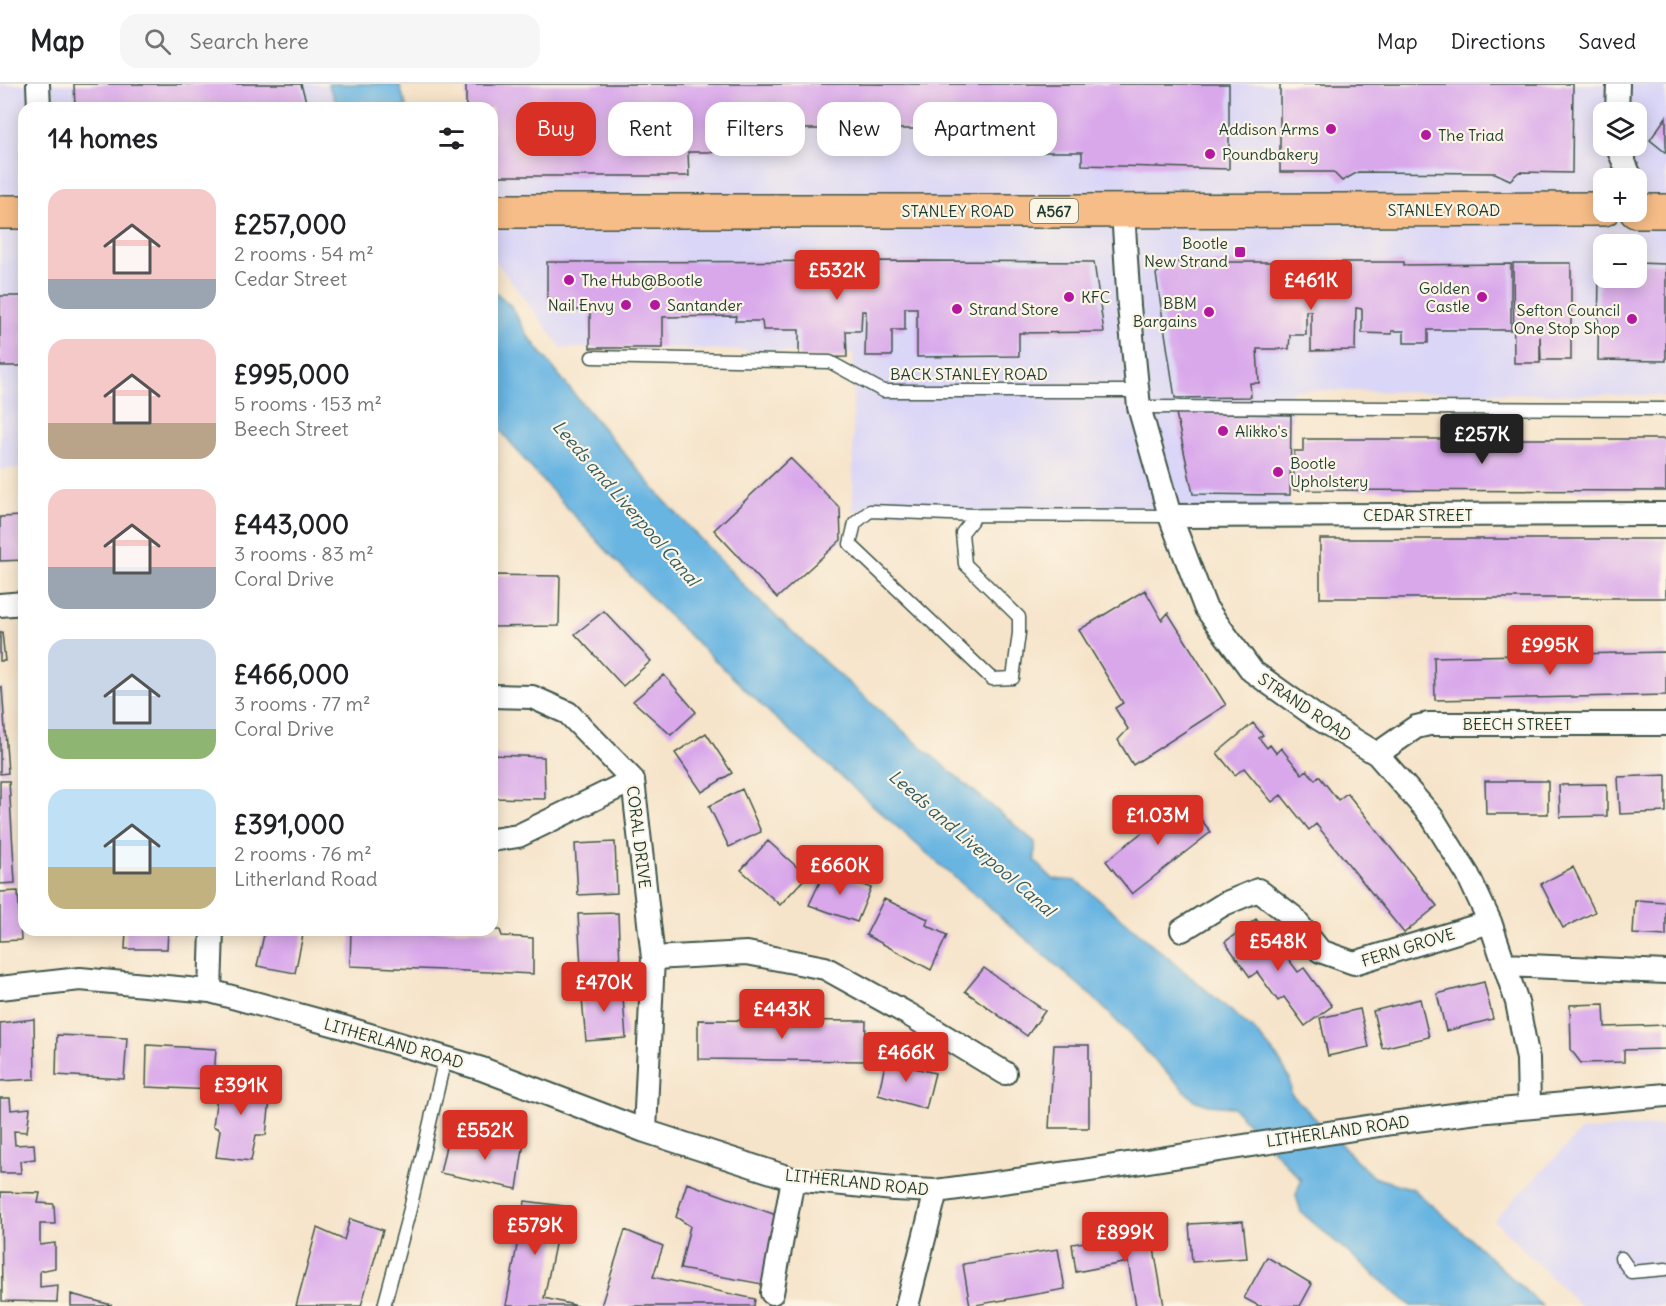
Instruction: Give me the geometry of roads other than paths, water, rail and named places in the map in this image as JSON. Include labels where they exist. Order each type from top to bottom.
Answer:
[{"type":"main road","name":"STANLEY ROAD","points":[[498,211],[1593,209]]},
{"type":"main road","points":[[0,212],[18,212]]},
{"type":"street","points":[[38,84],[39,102]]},
{"type":"street","points":[[1617,102],[1618,84]]},
{"type":"street","name":"STRAND ROAD","points":[[1123,211],[1129,306],[1139,399],[1170,516],[1205,607],[1252,671],[1318,718],[1377,754],[1432,818],[1468,875],[1490,922],[1517,1002],[1528,1059],[1529,1106]]},
{"type":"street","name":"CEDAR STREET","points":[[1170,516],[1666,514]]},
{"type":"street","points":[[0,605],[18,604]]},
{"type":"street","name":"CORAL DRIVE","points":[[498,696],[532,697],[568,713],[633,780],[653,958],[645,1131]]},
{"type":"street","name":"BEECH STREET","points":[[1377,754],[1416,727],[1429,724],[1666,724]]},
{"type":"street","points":[[498,839],[518,836],[633,780]]},
{"type":"street","name":"FERN GROVE","points":[[1182,930],[1224,904],[1258,890],[1292,916],[1320,951],[1354,963],[1490,922]]},
{"type":"street","points":[[210,991],[212,936]]},
{"type":"street","points":[[653,958],[747,953],[825,968],[908,1014],[1005,1073]]},
{"type":"street","points":[[1504,965],[1666,972]]},
{"type":"street","name":"LITHERLAND ROAD","points":[[0,988],[80,979],[210,991],[343,1027],[482,1069],[645,1131],[793,1179],[894,1189],[936,1191],[1083,1171],[1392,1123],[1529,1106],[1666,1095]]},
{"type":"street","points":[[772,1293],[793,1179]]},
{"type":"street","points":[[907,1306],[936,1191]]},
{"type":"lane","name":"BACK STANLEY ROAD","points":[[592,357],[830,362],[884,391],[1139,399],[1666,409]]},
{"type":"lane","points":[[976,515],[962,533],[964,564],[1019,617],[1013,678],[993,679],[850,544],[855,523],[870,511],[976,515],[1170,516]]},
{"type":"lane","points":[[384,1306],[410,1209],[445,1058]]},
{"type":"lane","points":[[1621,1258],[1631,1272],[1666,1269]]},
{"type":"water","points":[[328,84],[399,84],[405,102],[336,102]]},
{"type":"water","name":"Leeds and Liverpool Canal","points":[[498,294],[511,306],[528,336],[574,394],[662,498],[750,592],[828,665],[926,751],[1035,842],[1035,861],[1053,879],[1077,881],[1257,1033],[1277,1057],[1290,1079],[1291,1094],[1373,1177],[1413,1189],[1542,1306],[1411,1306],[1301,1212],[1296,1195],[1301,1180],[1233,1107],[1208,1105],[1194,1100],[1094,998],[773,716],[674,621],[533,470],[498,427]]},
{"type":"place","name":"Addison Arms","points":[[1331,129]]},
{"type":"place","name":"The Triad","points":[[1426,135]]},
{"type":"place","name":"Poundbakery","points":[[1210,154]]},
{"type":"place","name":"Bootle New Strand","points":[[1240,252]]},
{"type":"place","name":"The Hub@Bootle","points":[[569,280]]},
{"type":"place","name":"KFC","points":[[1069,297]]},
{"type":"place","name":"Golden Castle","points":[[1482,297]]},
{"type":"place","name":"Nail Envy","points":[[626,305]]},
{"type":"place","name":"Santander","points":[[655,305]]},
{"type":"place","name":"Strand Store","points":[[957,309]]},
{"type":"place","name":"BBM Bargains","points":[[1209,312]]},
{"type":"place","name":"Sefton Council One Stop Shop","points":[[1632,319]]},
{"type":"place","name":"Alikko's","points":[[1223,431]]},
{"type":"place","name":"Bootle Upholstery","points":[[1278,472]]}]
